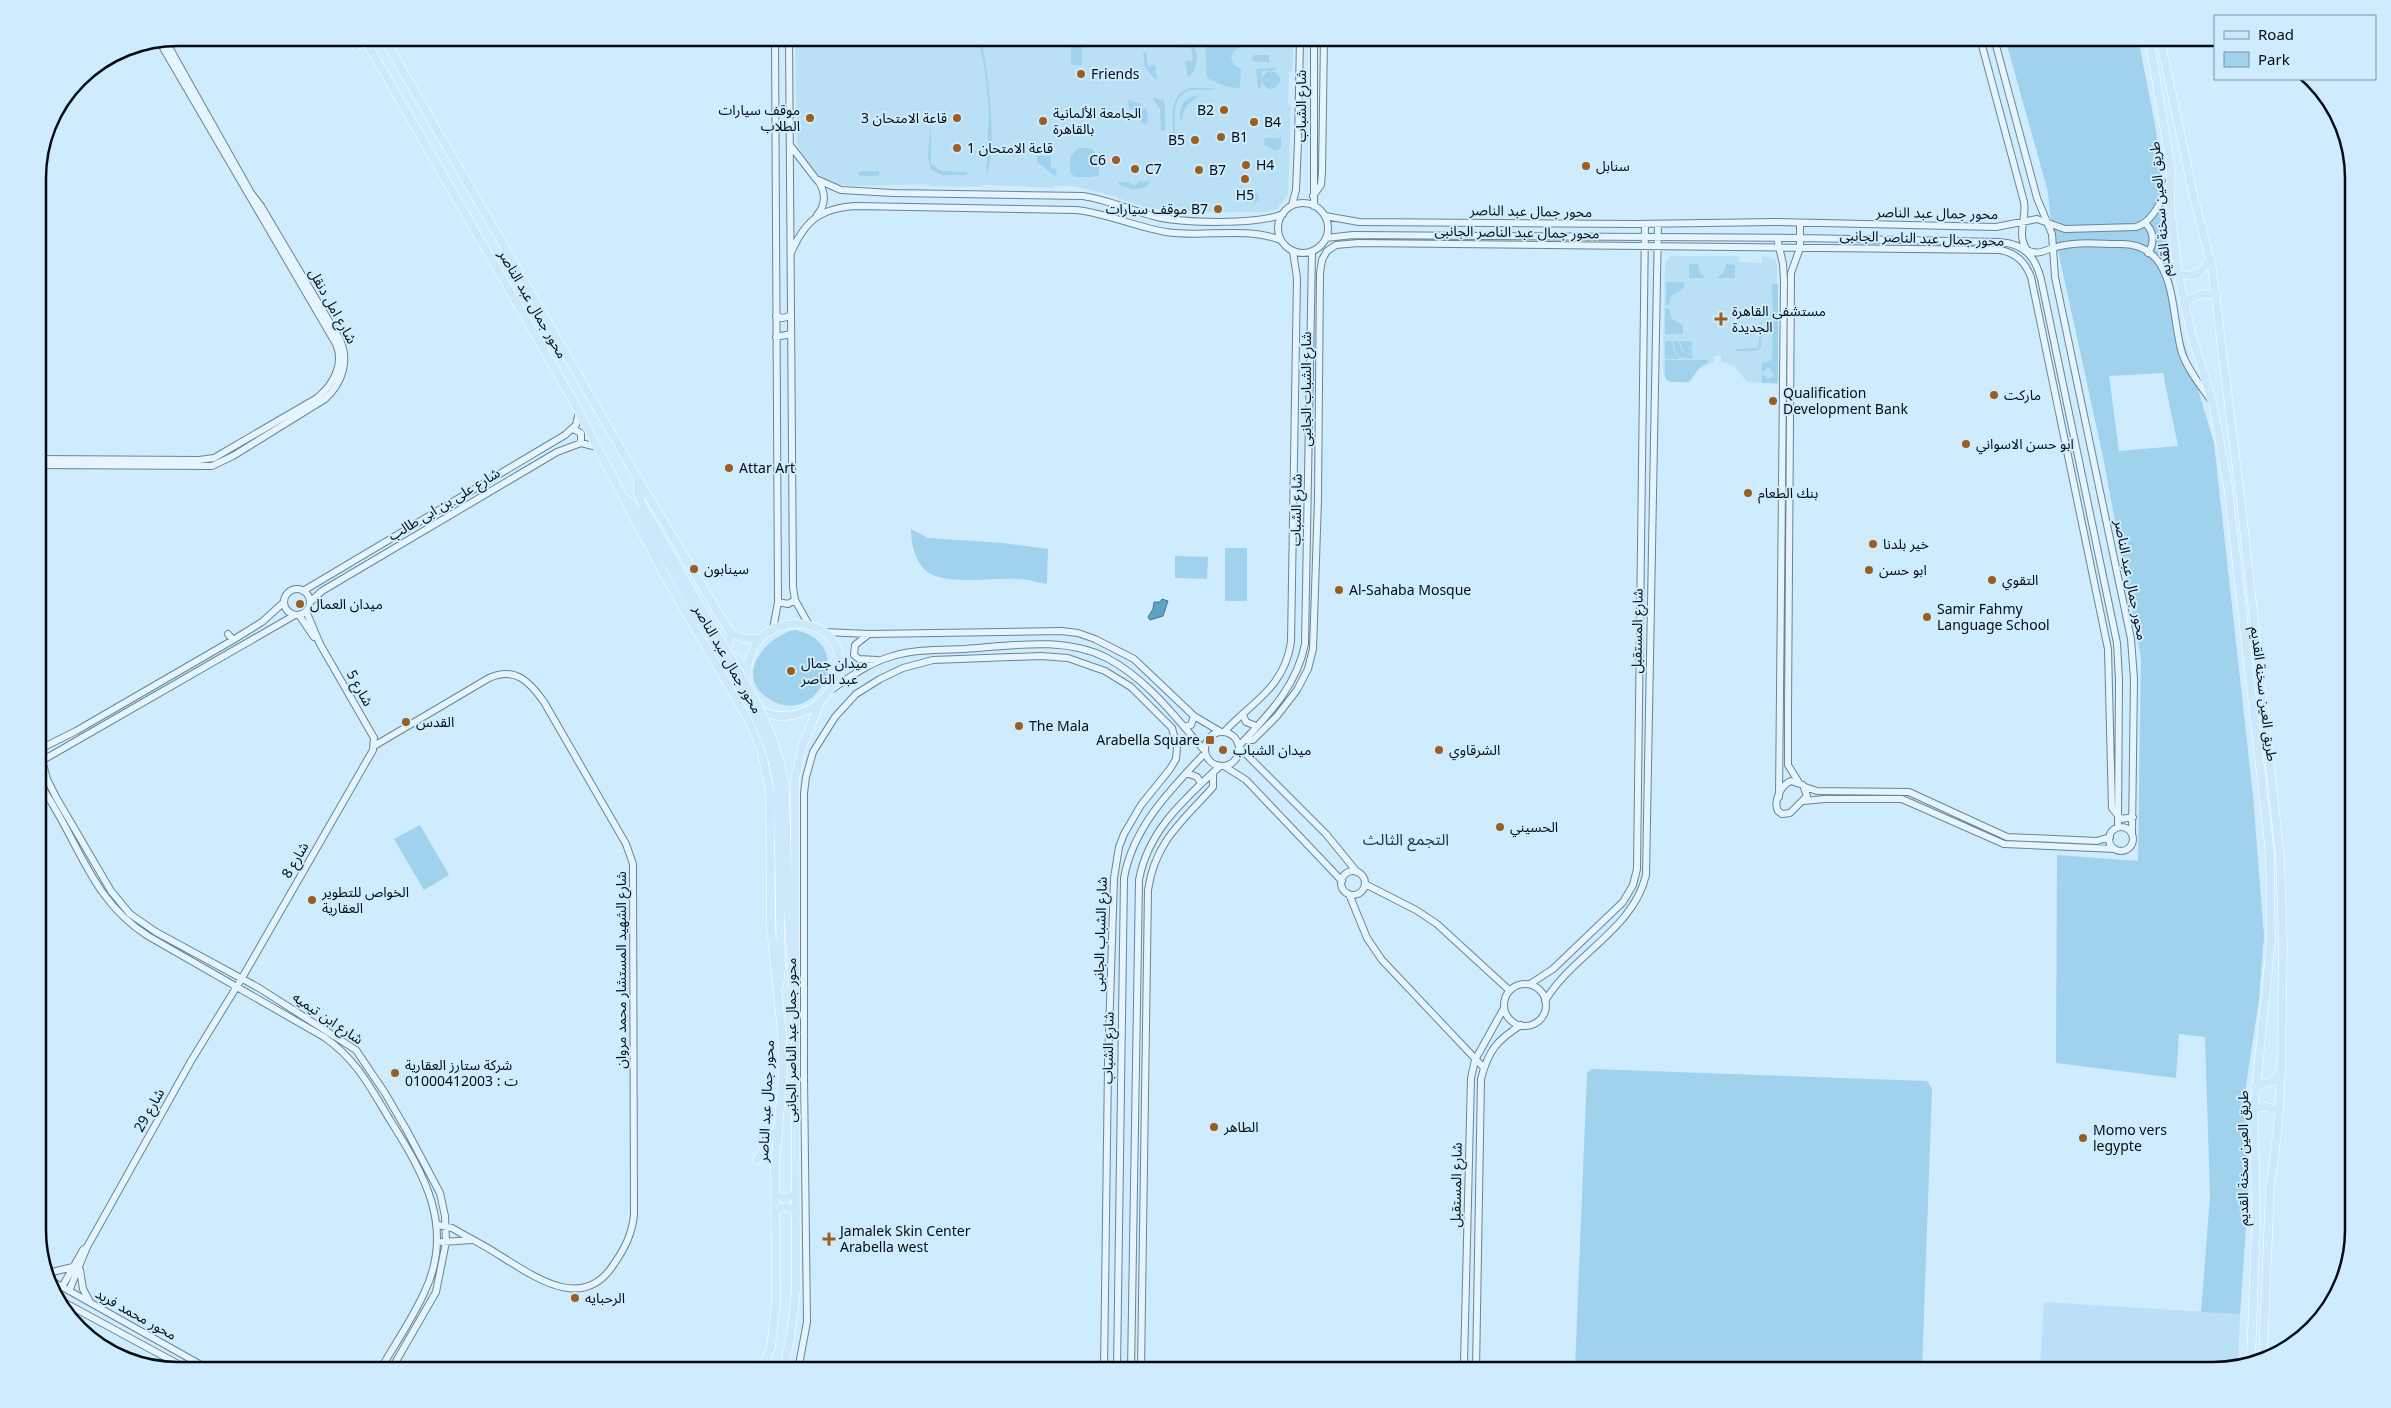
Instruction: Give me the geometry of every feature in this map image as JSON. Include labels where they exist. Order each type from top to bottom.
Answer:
[{"type":"main road","name":"محور جمال عبد الناصر","points":[[369,46],[579,412],[622,496],[755,732],[766,764],[770,791],[771,928],[782,1034],[782,1074],[775,1213],[775,1308],[771,1347],[766,1362]]},
{"type":"main road","name":"محور جمال عبد الناصر","points":[[389,46],[638,478],[731,633],[746,639],[760,638]]},
{"type":"main road","name":"طريق العين سخنة القديم","points":[[2151,46],[2171,168],[2170,206],[2178,273],[2184,304],[2213,404],[2228,487],[2270,854],[2272,940],[2254,1109],[2256,1224],[2251,1356]]},
{"type":"main road","name":"طريق العين سخنة القديم","points":[[2162,46],[2210,259],[2216,295],[2280,857],[2283,944],[2281,1070],[2279,1114],[2270,1188],[2263,1352]]},
{"type":"main road","points":[[2178,273],[2186,276],[2196,276],[2203,271],[2210,259]]},
{"type":"main road","points":[[2184,304],[2192,297],[2202,294],[2216,295]]},
{"type":"main road","points":[[638,478],[638,494],[644,508],[766,722],[777,750],[785,791],[790,966],[796,999]]},
{"type":"main road","points":[[622,496],[636,508],[697,614],[760,726],[772,758],[778,792],[781,969],[778,994]]},
{"type":"main road","points":[[788,624],[809,625],[824,632],[835,645],[840,660],[838,676],[831,690],[805,711],[789,715],[768,714],[756,705],[748,692],[747,672],[750,656],[760,638],[773,629],[788,624]]},
{"type":"main road","points":[[707,649],[715,651],[724,649],[730,642],[731,633]]},
{"type":"main road","points":[[707,649],[732,656],[741,663],[747,672]]},
{"type":"main road","name":"محور جمال عبد الناصر","points":[[785,1362],[796,1299],[796,999],[800,948],[800,883],[795,776],[802,746],[821,700]]},
{"type":"main road","points":[[755,732],[758,718],[756,705]]},
{"type":"main road","points":[[2255,1087],[2273,1081],[2281,1070]]},
{"type":"main road","points":[[2254,1109],[2270,1107],[2279,1114]]},
{"type":"main road","points":[[757,1160],[778,1126]]},
{"type":"main road","points":[[776,1194],[786,1198],[796,1192]]},
{"type":"main road","points":[[775,1213],[784,1207],[790,1207],[796,1212]]},
{"type":"street","points":[[773,629],[778,602],[774,46]]},
{"type":"street","points":[[789,46],[793,587],[795,600],[809,625]]},
{"type":"street","name":"شارع الشباب","points":[[1292,206],[1296,190],[1300,46]]},
{"type":"street","name":"شارع الشباب","points":[[1314,46],[1314,206]]},
{"type":"street","points":[[1313,196],[1322,180],[1324,46]]},
{"type":"street","points":[[1982,46],[2024,202],[2024,222],[2021,239],[2027,250],[2038,253],[2073,244],[2127,244],[2148,253],[2158,262],[2168,278],[2181,350],[2188,366],[2213,404]]},
{"type":"street","points":[[1996,46],[2037,198],[2046,221],[2058,227],[2072,229],[2136,227],[2145,223],[2162,199],[2171,168]]},
{"type":"street","name":"شارع امل دنقل","points":[[47,459],[214,458],[317,398],[329,385],[339,365],[340,355],[336,344],[162,47]]},
{"type":"street","name":"شارع امل دنقل","points":[[47,465],[212,466],[232,456],[325,399],[336,386],[345,364],[345,351],[339,338],[261,206],[251,193],[169,47]]},
{"type":"street","points":[[775,83],[789,83]]},
{"type":"street","points":[[789,144],[824,192],[823,206],[815,218]]},
{"type":"street","points":[[816,179],[841,190],[892,193],[1083,196],[1111,202],[1159,217],[1184,220],[1259,220],[1283,214]]},
{"type":"street","points":[[892,193],[892,207]]},
{"type":"street","points":[[790,256],[804,227],[815,218],[839,208],[1076,210],[1168,232],[1260,234],[1281,240],[1293,252],[1312,252],[1323,244],[1326,238],[1328,223],[1325,216],[1314,206],[1307,203],[1292,206],[1283,214],[1278,226],[1281,240]]},
{"type":"street","name":"محور جمال عبد الناصر","points":[[1325,216],[1358,222],[1800,223],[1996,227],[2034,219],[2046,221],[2052,234],[2057,284],[2131,639],[2134,679],[2132,832]]},
{"type":"street","points":[[1780,767],[1786,771],[1788,764],[1791,273],[1800,248],[1800,223]]},
{"type":"street","points":[[2145,223],[2153,237],[2152,246],[2148,253]]},
{"type":"street","name":"شارع المستقبل","points":[[1530,984],[1553,969],[1623,902],[1633,886],[1637,869],[1646,224]]},
{"type":"street","name":"شارع المستقبل","points":[[1545,1001],[1564,974],[1631,910],[1641,894],[1646,875],[1658,224]]},
{"type":"street","name":"محور جمال عبد الناصر","points":[[1326,238],[1362,235],[1801,238],[2001,242],[2027,250],[2036,263],[2041,279],[2117,643],[2120,680],[2118,827]]},
{"type":"street","points":[[1776,238],[1784,280],[1780,767],[1776,806],[1782,814],[1790,813],[1803,801],[1807,796],[1805,787]]},
{"type":"street","name":"محور جمال عبد الناصر الجانبى","points":[[1327,251],[1336,245],[1358,243],[1645,248],[2001,250],[2017,256],[2028,268],[2107,643],[2110,675],[2111,802],[2118,817]]},
{"type":"street","name":"شارع الشباب الجانبى","points":[[1245,740],[1253,740],[1290,701],[1306,673],[1313,649],[1318,500],[1320,273],[1322,260],[1327,251]]},
{"type":"street","name":"شارع الشباب","points":[[1223,732],[1266,693],[1283,669],[1290,651],[1293,622],[1297,278],[1293,252]]},
{"type":"street","name":"شارع الشباب","points":[[1239,746],[1281,700],[1297,674],[1304,649],[1307,622],[1312,252]]},
{"type":"street","points":[[776,316],[783,318],[790,316]]},
{"type":"street","points":[[776,336],[790,334]]},
{"type":"street","points":[[579,412],[573,429],[582,433],[581,443],[597,447]]},
{"type":"street","name":"شارع على بن ابى طالب","points":[[303,590],[354,555],[434,510],[466,495],[573,429]]},
{"type":"street","name":"شارع على بن ابى طالب","points":[[310,602],[322,591],[557,452],[581,443]]},
{"type":"street","points":[[462,488],[466,495]]},
{"type":"street","points":[[316,581],[322,591]]},
{"type":"street","points":[[47,746],[76,731],[142,689],[233,640],[262,622],[284,602],[286,595],[291,590],[303,590],[309,598],[310,602],[306,611],[47,760]]},
{"type":"street","points":[[778,602],[788,604],[795,600]]},
{"type":"street","points":[[284,602],[287,610],[297,615]]},
{"type":"street","name":"شارع 5","points":[[306,611],[320,644],[374,738],[374,746]]},
{"type":"street","name":"شارع 5","points":[[297,615],[320,644]]},
{"type":"street","points":[[1293,622],[1307,622]]},
{"type":"street","points":[[824,632],[869,634],[1041,630],[1078,633],[1124,652],[1134,659],[1194,716],[1234,736],[1239,746],[1326,834],[1364,878],[1365,884],[1361,892],[1349,894]]},
{"type":"street","points":[[228,634],[233,640]]},
{"type":"street","points":[[869,634],[855,644],[854,655],[863,660],[880,660]]},
{"type":"street","points":[[831,690],[867,666],[880,660],[906,653],[1041,645],[1089,650],[1105,656],[1128,671],[1163,704],[1205,752],[1211,762],[1246,780],[1342,882],[1344,889],[1349,894],[1367,938],[1382,960],[1484,1068]]},
{"type":"street","points":[[959,649],[972,659]]},
{"type":"street","points":[[800,883],[806,777],[816,746],[835,717],[856,694],[892,673],[923,662],[1041,656],[1078,660],[1106,671],[1127,684],[1152,709],[1163,704]]},
{"type":"street","name":"شارع الشهيد المستشار محمد مروان","points":[[374,746],[489,678],[500,673],[516,674],[529,682],[544,702],[626,844],[633,864],[634,1215],[628,1241],[605,1278],[593,1286],[559,1287],[543,1281],[473,1240],[445,1226],[438,1225]]},
{"type":"street","name":"شارع الشباب الجانبى","points":[[1104,1362],[1108,1066],[1114,878],[1119,848],[1130,821],[1168,772],[1176,759],[1177,747],[1172,728],[1152,709]]},
{"type":"street","points":[[1243,714],[1246,722],[1256,726]]},
{"type":"street","points":[[1184,727],[1193,723],[1194,716]]},
{"type":"street","points":[[1205,752],[1208,740],[1213,734],[1223,732]]},
{"type":"street","name":"شارع 8","points":[[237,987],[374,746]]},
{"type":"street","points":[[1222,766],[1236,759],[1239,746]]},
{"type":"street","name":"شارع الشباب","points":[[1117,1362],[1124,878],[1131,850],[1141,831],[1164,798],[1205,752]]},
{"type":"street","points":[[1788,764],[1798,781],[1805,787],[1817,791],[1909,792],[2007,837],[2097,841],[2110,837]]},
{"type":"street","name":"شارع الشباب","points":[[1130,1362],[1139,880],[1145,856],[1154,838],[1171,814],[1201,783],[1222,766]]},
{"type":"street","name":"شارع ابن تيميه","points":[[47,773],[56,797],[106,884],[123,907],[138,921],[242,978],[353,1048],[385,1092],[440,1193],[446,1242],[436,1292],[396,1362]]},
{"type":"street","points":[[1187,773],[1194,774],[1201,783]]},
{"type":"street","points":[[1141,1362],[1146,926],[1150,876],[1158,853],[1170,833],[1213,786],[1213,773]]},
{"type":"street","points":[[1778,797],[1785,784],[1791,781],[1798,781]]},
{"type":"street","points":[[1817,791],[1814,795],[1817,799]]},
{"type":"street","name":"شارع ابن تيميه","points":[[47,798],[102,894],[122,917],[171,950],[324,1037],[346,1054],[399,1133],[424,1180],[438,1225],[438,1242],[434,1269],[426,1289],[385,1362]]},
{"type":"street","points":[[1803,801],[1817,799],[1902,799],[2004,844],[2115,849],[2122,851],[2130,848],[2133,840],[2132,832],[2126,827],[2118,827],[2113,830],[2110,842],[2115,849]]},
{"type":"street","points":[[2118,817],[2132,818]]},
{"type":"street","points":[[1342,882],[1346,874],[1357,872]]},
{"type":"street","points":[[1365,884],[1416,910],[1437,924],[1509,990]]},
{"type":"street","name":"محور جمال عبد الناصر الجانبى","points":[[800,948],[807,1307],[800,1362]]},
{"type":"street","points":[[1521,984],[1530,984],[1541,991],[1545,1001],[1545,1010],[1533,1024],[1521,1025],[1509,1018],[1504,1008],[1504,998],[1509,990],[1521,984]]},
{"type":"street","name":"شارع 29","points":[[68,1291],[83,1250],[87,1248],[191,1061],[237,987]]},
{"type":"street","name":"شارع المستقبل","points":[[1463,1362],[1471,1078],[1475,1060],[1504,1008]]},
{"type":"street","name":"شارع المستقبل","points":[[1477,1362],[1482,1292],[1483,1224],[1479,1201],[1483,1169],[1481,1084],[1484,1068],[1489,1056],[1501,1038],[1521,1025]]},
{"type":"street","points":[[346,1054],[353,1048]]},
{"type":"street","points":[[354,1064],[362,1058]]},
{"type":"street","points":[[1468,1201],[1479,1201]]},
{"type":"street","points":[[1133,1217],[1143,1218]]},
{"type":"street","points":[[438,1242],[473,1240]]},
{"type":"street","points":[[1132,1260],[1143,1261]]},
{"type":"street","points":[[53,1272],[77,1267],[81,1284],[91,1303]]},
{"type":"street","name":"شارع 29","points":[[62,1287],[77,1267]]},
{"type":"street","name":"محور محمد فريد","points":[[59,1285],[196,1362]]},
{"type":"street","name":"محور محمد فريد","points":[[72,1308],[173,1362]]},
{"type":"shaded area","name":"الجامعة الألمانية بالقاهرة","points":[[795,46],[1291,46],[1293,48],[1293,69],[1289,73],[1288,103],[1291,106],[1288,195],[1277,209],[1266,212],[1186,213],[1175,209],[1151,209],[1103,193],[1073,186],[1055,186],[1053,188],[985,185],[980,187],[930,186],[928,184],[852,186],[836,184],[814,173],[803,160],[797,144]]},
{"type":"shaded area","name":"مستشفى القاهرة الجديدة","points":[[1670,256],[1739,256],[1739,262],[1762,263],[1762,256],[1775,259],[1777,265],[1778,384],[1747,382],[1735,367],[1721,362],[1721,355],[1714,356],[1714,362],[1700,368],[1689,383],[1667,381],[1663,371],[1665,263]]},
{"type":"shaded area","points":[[1162,599],[1168,601],[1163,616],[1150,620],[1148,617],[1153,609],[1154,602],[1160,602]]},
{"type":"shaded area","points":[[2044,1302],[2240,1314],[2238,1359],[2213,1362],[2040,1362]]},
{"type":"green space","points":[[980,46],[982,46],[991,108],[992,148],[986,176],[989,110],[985,70]]},
{"type":"green space","points":[[1182,46],[1194,46],[1195,48],[1197,59],[1195,69],[1188,77],[1185,61],[1193,60],[1191,47],[1182,48]]},
{"type":"green space","points":[[1205,46],[1240,46],[1234,51],[1231,58],[1234,65],[1241,69],[1240,88],[1228,87],[1207,78]]},
{"type":"green space","points":[[2007,46],[2140,46],[2156,130],[2167,245],[2180,330],[2214,443],[2253,796],[2264,936],[2259,1000],[2245,1092],[2248,1199],[2240,1314],[2201,1312],[2210,1197],[2205,1037],[2179,1034],[2176,1078],[2056,1063],[2057,855],[2138,861],[2141,658],[2102,452],[2050,214],[2048,192]],"holes":[[[2163,373],[2178,446],[2119,451],[2109,376]]]},
{"type":"green space","points":[[1071,47],[1082,47],[1082,65],[1071,65]]},
{"type":"green space","points":[[1143,52],[1146,52],[1148,66],[1155,65],[1157,81],[1145,68]]},
{"type":"green space","points":[[1254,55],[1269,55],[1269,62],[1254,62],[1252,59]]},
{"type":"green space","points":[[1276,68],[1276,70],[1262,71],[1261,88],[1258,89],[1256,69]]},
{"type":"green space","points":[[1267,71],[1275,71],[1280,76],[1278,87],[1267,89],[1262,84],[1262,76]]},
{"type":"green space","points":[[1190,88],[1216,88],[1193,90],[1181,96],[1176,107],[1175,133],[1173,133],[1175,101],[1178,95]]},
{"type":"green space","points":[[1200,95],[1186,106],[1181,121],[1180,111],[1183,103],[1190,97]]},
{"type":"green space","points":[[1155,97],[1159,100],[1163,99],[1165,131],[1161,131],[1160,109],[1153,99]]},
{"type":"green space","points":[[1128,100],[1142,104],[1137,110],[1129,109]]},
{"type":"green space","points":[[1145,107],[1148,114],[1147,124],[1141,123],[1140,113]]},
{"type":"green space","points":[[931,117],[931,164],[941,171],[967,172],[967,175],[942,175],[931,170],[928,158]]},
{"type":"green space","points":[[1265,138],[1281,138],[1281,148],[1275,151],[1264,145]]},
{"type":"green space","points":[[1079,148],[1091,148],[1099,157],[1099,174],[1096,177],[1095,175],[1092,177],[1076,177],[1070,173],[1070,156]]},
{"type":"green space","points":[[1037,156],[1051,156],[1051,168],[1057,169],[1055,176],[1037,162]]},
{"type":"green space","points":[[860,171],[878,171],[880,174],[878,176],[860,176],[858,173]]},
{"type":"green space","points":[[1140,181],[1150,182],[1147,186],[1139,189],[1131,189],[1118,184],[1119,182],[1129,182],[1135,186]]},
{"type":"green space","points":[[1247,192],[1258,194],[1259,201],[1244,203]]},
{"type":"green space","points":[[1698,264],[1700,273],[1706,278],[1689,278],[1689,265]]},
{"type":"green space","points":[[1726,264],[1735,265],[1735,278],[1717,278],[1724,272]]},
{"type":"green space","points":[[1666,282],[1684,282],[1684,288],[1672,295],[1668,305],[1666,305]]},
{"type":"green space","points":[[1772,284],[1778,284],[1778,318],[1773,318]]},
{"type":"green space","points":[[1665,308],[1668,308],[1672,319],[1683,325],[1683,334],[1665,334]]},
{"type":"green space","points":[[1773,320],[1778,320],[1778,383],[1762,383],[1762,374],[1768,379],[1774,375],[1770,368],[1767,368],[1762,373],[1762,363],[1772,360]]},
{"type":"green space","points":[[1761,321],[1761,349],[1756,351],[1736,351],[1736,349],[1758,348]]},
{"type":"green space","points":[[1665,341],[1672,341],[1674,351],[1680,359],[1665,359]]},
{"type":"green space","points":[[1673,341],[1679,341],[1682,351],[1693,356],[1692,359],[1679,357]]},
{"type":"green space","points":[[1680,341],[1692,342],[1692,348],[1687,346],[1692,350],[1692,355],[1683,351]]},
{"type":"green space","points":[[1665,360],[1708,360],[1708,362],[1699,368],[1689,382],[1671,382],[1665,378]]},
{"type":"green space","points":[[911,529],[928,538],[1004,543],[1048,549],[1047,584],[1021,579],[953,580],[933,575],[922,567],[916,555],[913,548]]},
{"type":"green space","points":[[1225,548],[1247,548],[1247,601],[1225,601]]},
{"type":"green space","points":[[1175,556],[1208,557],[1207,579],[1175,578]]},
{"type":"green space","points":[[795,630],[815,638],[825,651],[828,667],[824,682],[814,696],[800,704],[783,705],[765,696],[757,687],[753,677],[754,666],[766,647],[775,639]]},
{"type":"green space","points":[[420,825],[449,875],[424,890],[394,839]]},
{"type":"green space","points":[[1592,1069],[1927,1081],[1932,1089],[1922,1362],[1575,1362],[1587,1073]]},
{"type":"place","name":"Friends","points":[[1081,74]]},
{"type":"place","name":"B2","points":[[1224,110]]},
{"type":"place","name":"موقف سيارات الطلاب","points":[[810,118]]},
{"type":"place","name":"قاعة الامتحان 3","points":[[957,118]]},
{"type":"place","name":"الجامعة الألمانية بالقاهرة","points":[[1043,121]]},
{"type":"place","name":"B4","points":[[1254,122]]},
{"type":"place","name":"B1","points":[[1221,137]]},
{"type":"place","name":"B5","points":[[1195,140]]},
{"type":"place","name":"قاعة الامتحان 1","points":[[957,148]]},
{"type":"place","name":"C6","points":[[1116,160]]},
{"type":"place","name":"H4","points":[[1246,165]]},
{"type":"place","name":"سنابل","points":[[1586,166]]},
{"type":"place","name":"C7","points":[[1135,169]]},
{"type":"place","name":"B7","points":[[1199,170]]},
{"type":"place","name":"H5","points":[[1245,179]]},
{"type":"place","name":"موقف سيارات B7","points":[[1218,209]]},
{"type":"place","name":"مستشفى القاهرة الجديدة","points":[[1721,319]]},
{"type":"place","name":"ماركت","points":[[1994,395]]},
{"type":"place","name":"Qualification Development Bank","points":[[1773,401]]},
{"type":"place","name":"ابو حسن الاسواني","points":[[1966,444]]},
{"type":"place","name":"Attar Art","points":[[729,468]]},
{"type":"place","name":"بنك الطعام","points":[[1748,493]]},
{"type":"place","name":"خير بلدنا","points":[[1873,544]]},
{"type":"place","name":"سينابون","points":[[694,569]]},
{"type":"place","name":"ابو حسن","points":[[1869,570]]},
{"type":"place","name":"التقوي","points":[[1992,580]]},
{"type":"place","name":"Al-Sahaba Mosque","points":[[1339,590]]},
{"type":"place","name":"ميدان العمال","points":[[300,604]]},
{"type":"place","name":"Samir Fahmy Language School","points":[[1927,617]]},
{"type":"place","name":"ميدان جمال عبد الناصر","points":[[791,671]]},
{"type":"place","name":"القدس","points":[[406,722]]},
{"type":"place","name":"The Mala","points":[[1019,726]]},
{"type":"place","name":"Arabella Square","points":[[1210,740]]},
{"type":"place","name":"ميدان الشباب","points":[[1223,750]]},
{"type":"place","name":"الشرقاوي","points":[[1439,750]]},
{"type":"place","name":"الحسيني","points":[[1500,827]]},
{"type":"place","name":"الخواص للتطوير العقارية","points":[[312,900]]},
{"type":"place","name":"شركة ستارز العقارية ت : 01000412003","points":[[395,1073]]},
{"type":"place","name":"الطاهر","points":[[1214,1127]]},
{"type":"place","name":"Momo vers legypte","points":[[2083,1138]]},
{"type":"place","name":"Jamalek Skin Center Arabella west","points":[[829,1239]]},
{"type":"place","name":"الرحبايه","points":[[575,1298]]},
{"type":"district","name":"التجمع الثالث","points":[[1406,839]]}]
